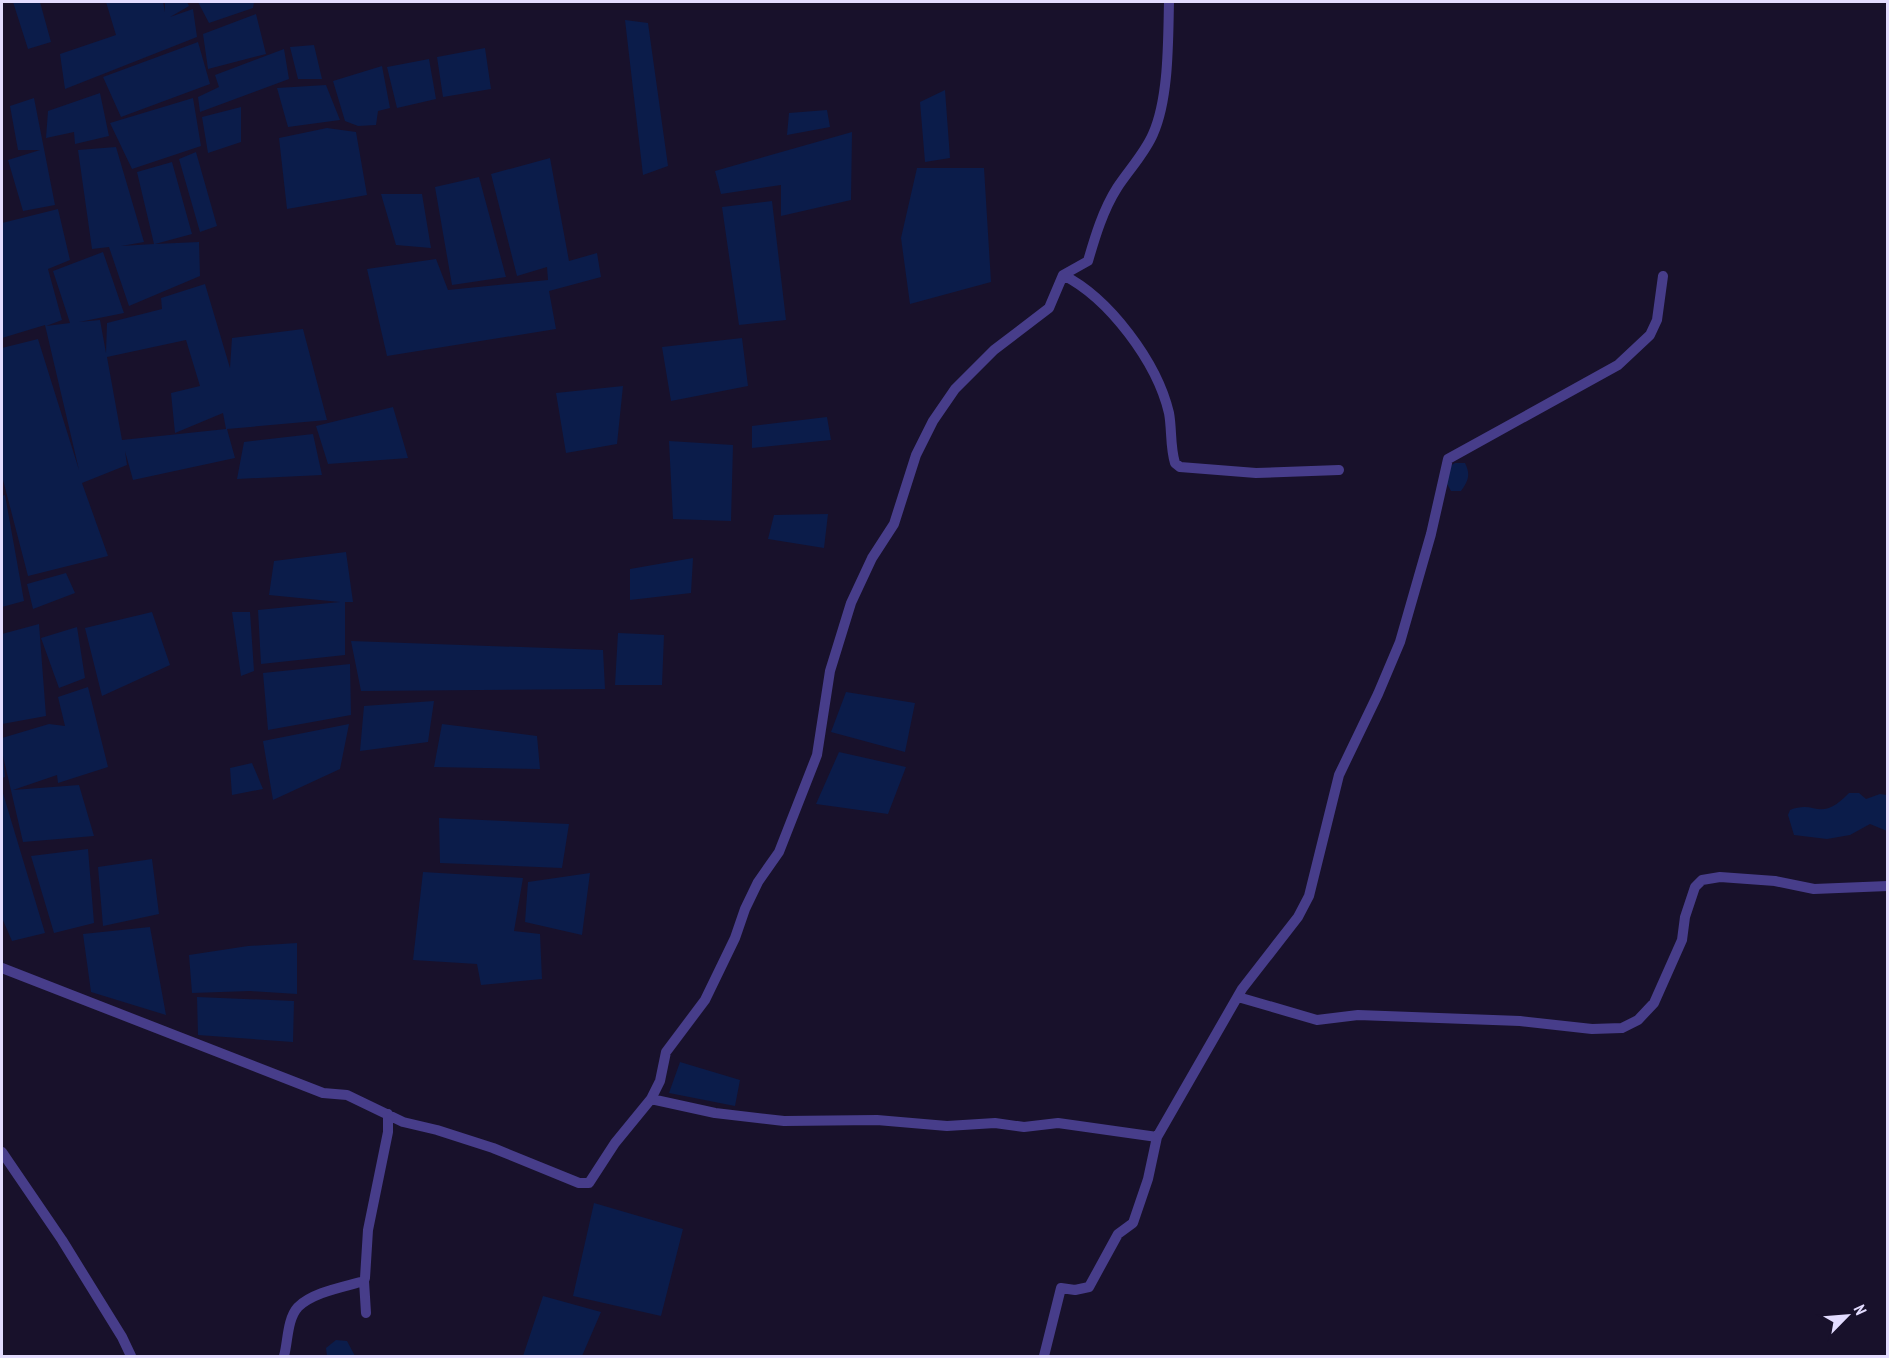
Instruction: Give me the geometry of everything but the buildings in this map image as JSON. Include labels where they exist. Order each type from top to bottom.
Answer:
[{"type":"street","points":[[2,968],[323,1093],[347,1095],[403,1122],[493,1148],[579,1183],[589,1183],[615,1143],[651,1099],[660,1081],[666,1052],[705,1000],[735,938],[758,882],[779,852],[801,801],[817,755],[830,671],[851,603],[872,558],[894,524],[916,455],[933,421],[955,388],[994,350],[1050,308],[1063,275],[1088,261],[1097,232],[1115,191],[1153,136],[1160,113],[1169,2]]},
{"type":"street","points":[[1063,275],[1085,288],[1123,326],[1141,353],[1165,399],[1175,464],[1180,467],[1227,472],[1340,470]]},
{"type":"street","points":[[1044,1356],[1061,1288],[1075,1290],[1089,1287],[1118,1234],[1133,1223],[1148,1179],[1158,1137],[1238,997],[1298,916],[1309,896],[1338,774],[1358,738],[1398,648],[1431,534],[1448,459],[1618,365],[1650,335],[1657,320],[1663,276]]},
{"type":"street","points":[[1238,997],[1317,1020],[1358,1016],[1520,1021],[1592,1029],[1622,1028],[1638,1020],[1654,1003],[1682,940],[1685,917],[1695,887],[1702,880],[1720,878],[1775,881],[1814,889],[1887,886]]},
{"type":"street","points":[[651,1099],[715,1113],[784,1120],[877,1120],[947,1126],[995,1123],[1024,1127],[1058,1123],[1158,1137]]},
{"type":"street","points":[[366,1313],[363,1281],[368,1230],[387,1132],[388,1114]]},
{"type":"street","points":[[2,1152],[62,1240],[122,1337],[131,1356]]},
{"type":"street","points":[[284,1356],[290,1326],[298,1308],[333,1289],[363,1281]]},
{"type":"water","points":[[13,2],[40,2],[51,42],[28,49]]},
{"type":"water","points":[[106,2],[163,2],[165,12],[165,2],[187,2],[189,6],[170,17],[193,9],[197,37],[65,89],[60,54],[116,35]]},
{"type":"water","points":[[198,2],[254,2],[253,8],[209,23]]},
{"type":"water","points":[[256,14],[266,54],[208,69],[203,34]]},
{"type":"water","points":[[625,20],[648,23],[668,166],[643,175]]},
{"type":"water","points":[[198,42],[210,84],[121,117],[103,77]]},
{"type":"water","points":[[314,45],[322,79],[298,79],[290,47]]},
{"type":"water","points":[[485,48],[491,89],[443,97],[437,57]]},
{"type":"water","points":[[284,49],[289,79],[200,112],[198,97],[219,87],[215,75]]},
{"type":"water","points":[[429,59],[436,99],[397,108],[387,67]]},
{"type":"water","points":[[382,66],[390,108],[378,111],[376,125],[358,126],[345,121],[333,81]]},
{"type":"water","points":[[326,85],[340,120],[288,127],[277,88]]},
{"type":"water","points":[[945,90],[950,158],[925,162],[920,102]]},
{"type":"water","points":[[100,93],[109,136],[75,144],[74,132],[46,138],[48,111]]},
{"type":"water","points":[[34,98],[55,205],[23,211],[8,160],[40,150],[18,150],[10,106]]},
{"type":"water","points":[[193,98],[201,146],[132,169],[110,123]]},
{"type":"water","points":[[241,107],[241,142],[208,153],[202,117]]},
{"type":"water","points":[[827,110],[830,127],[787,135],[789,113]]},
{"type":"water","points":[[327,128],[356,132],[367,195],[287,209],[279,138]]},
{"type":"water","points":[[852,132],[851,200],[781,216],[781,185],[721,194],[715,171]]},
{"type":"water","points":[[116,147],[144,242],[121,246],[154,244],[137,172],[172,162],[192,234],[155,244],[199,242],[200,276],[129,306],[109,247],[92,249],[78,150]]},
{"type":"water","points":[[196,152],[217,226],[200,232],[179,159]]},
{"type":"water","points":[[550,158],[569,261],[597,253],[601,277],[549,291],[556,329],[387,356],[367,269],[436,259],[448,290],[548,280],[547,267],[517,276],[491,174]]},
{"type":"water","points":[[917,168],[984,168],[991,282],[910,304],[901,238]]},
{"type":"water","points":[[479,177],[506,277],[452,285],[435,187]]},
{"type":"water","points":[[381,194],[422,194],[431,248],[396,245]]},
{"type":"water","points":[[772,201],[786,320],[739,325],[722,207]]},
{"type":"water","points":[[58,209],[70,260],[48,269],[62,320],[46,326],[70,323],[53,271],[103,252],[124,313],[79,322],[100,320],[106,353],[107,323],[162,309],[161,298],[205,284],[230,368],[232,338],[303,329],[327,420],[227,429],[235,458],[133,480],[125,451],[127,465],[82,483],[108,556],[28,576],[2,476],[2,348],[38,339],[79,470],[45,325],[2,338],[2,223]],"holes":[[[186,340],[200,386],[171,393],[175,433],[223,413],[226,429],[122,440],[107,357]]]},
{"type":"water","points":[[742,338],[748,386],[671,401],[662,347]]},
{"type":"water","points":[[623,386],[617,444],[566,453],[556,393]]},
{"type":"water","points":[[393,407],[408,458],[328,464],[316,426]]},
{"type":"water","points":[[827,417],[831,440],[752,448],[752,426]]},
{"type":"water","points":[[313,434],[322,475],[237,479],[244,442]]},
{"type":"water","points":[[669,441],[733,445],[731,521],[673,519]]},
{"type":"water","points":[[1455,463],[1465,463],[1468,471],[1467,481],[1461,491],[1451,491],[1446,482],[1450,466]]},
{"type":"water","points":[[5,495],[24,601],[2,607],[2,496]]},
{"type":"water","points":[[828,514],[824,548],[768,539],[774,515]]},
{"type":"water","points":[[346,552],[353,602],[345,602],[345,655],[261,664],[258,610],[340,602],[269,595],[274,561]]},
{"type":"water","points":[[693,558],[691,593],[630,600],[630,569]]},
{"type":"water","points":[[66,573],[75,593],[33,609],[27,584]]},
{"type":"water","points":[[152,612],[170,665],[102,696],[85,628]]},
{"type":"water","points":[[232,612],[250,612],[254,671],[241,676]]},
{"type":"water","points":[[39,624],[46,716],[2,724],[2,634]]},
{"type":"water","points":[[77,627],[85,678],[59,688],[41,638]]},
{"type":"water","points":[[618,633],[664,635],[662,685],[615,685]]},
{"type":"water","points":[[351,641],[603,650],[605,689],[361,691]]},
{"type":"water","points":[[350,664],[351,715],[268,730],[263,673]]},
{"type":"water","points":[[88,687],[108,767],[58,783],[57,775],[13,790],[79,785],[94,836],[23,842],[3,756],[5,777],[2,778],[2,738],[49,724],[65,726],[58,697]]},
{"type":"water","points":[[846,692],[915,703],[905,752],[831,732]]},
{"type":"water","points":[[434,701],[428,742],[360,751],[364,706]]},
{"type":"water","points":[[349,724],[340,769],[273,800],[263,741]]},
{"type":"water","points":[[442,724],[537,736],[540,769],[434,767]]},
{"type":"water","points":[[839,752],[906,767],[888,814],[816,804]]},
{"type":"water","points":[[252,763],[263,789],[232,795],[230,768]]},
{"type":"water","points":[[2,790],[45,933],[12,941],[2,918]]},
{"type":"water","points":[[1849,793],[1859,793],[1866,799],[1880,794],[1887,795],[1887,831],[1870,824],[1850,835],[1827,839],[1794,835],[1788,815],[1790,810],[1799,807],[1824,809],[1831,807]]},
{"type":"water","points":[[439,818],[569,824],[562,868],[440,863]]},
{"type":"water","points":[[88,849],[94,923],[54,933],[31,856]]},
{"type":"water","points":[[152,859],[159,914],[103,926],[98,867]]},
{"type":"water","points":[[423,872],[523,878],[514,931],[540,934],[542,979],[481,985],[477,964],[413,960]]},
{"type":"water","points":[[590,873],[582,935],[525,922],[528,882]]},
{"type":"water","points":[[150,927],[166,1015],[91,992],[83,934]]},
{"type":"water","points":[[297,943],[297,994],[250,991],[192,993],[189,955],[248,946]]},
{"type":"water","points":[[197,997],[294,1001],[293,1042],[198,1035]]},
{"type":"water","points":[[680,1062],[740,1080],[735,1106],[669,1093]]},
{"type":"water","points":[[594,1203],[683,1229],[661,1316],[573,1296]]},
{"type":"water","points":[[543,1296],[601,1312],[582,1356],[523,1356]]},
{"type":"water","points":[[336,1340],[347,1341],[355,1356],[327,1356],[326,1348]]}]
